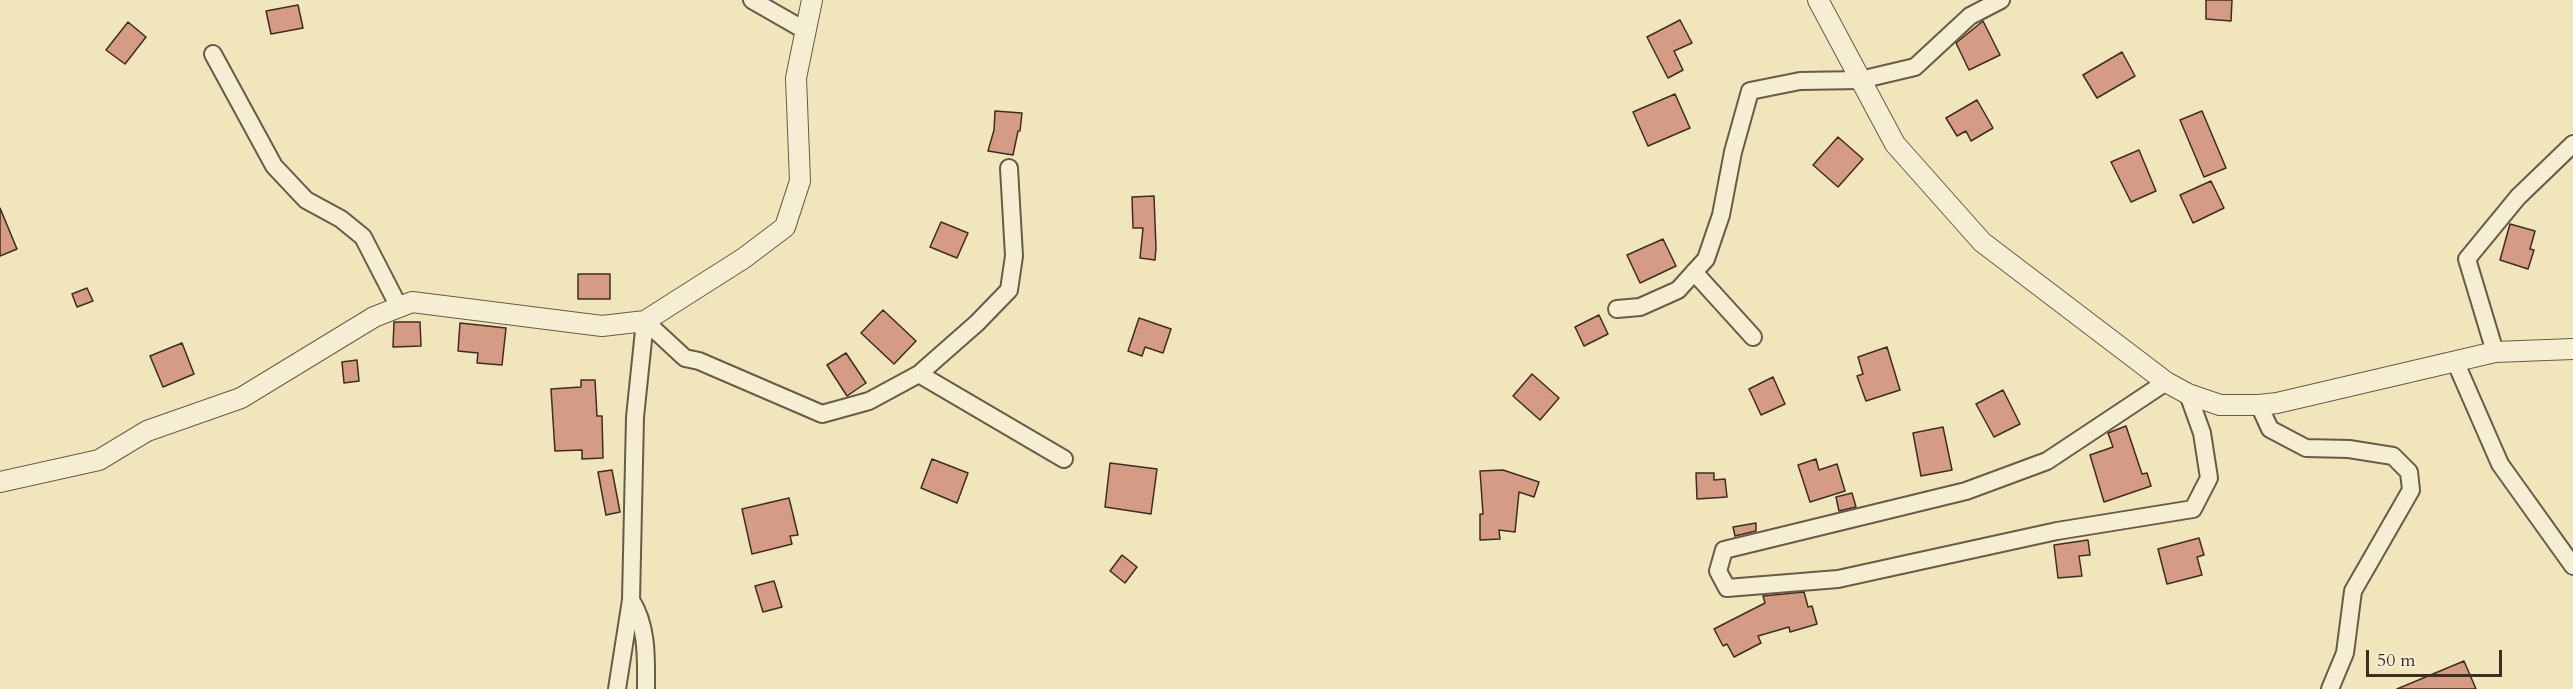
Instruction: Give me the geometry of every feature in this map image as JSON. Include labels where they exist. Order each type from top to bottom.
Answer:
[{"type":"street","points":[[752,0],[806,31]]},
{"type":"street","points":[[0,482],[99,460],[147,431],[241,398],[374,317],[412,302],[602,326],[645,321],[744,258],[786,227],[800,181],[796,78],[812,0]]},
{"type":"street","points":[[1818,0],[1895,144],[1982,242],[2166,382],[2188,394],[2220,405],[2277,403],[2495,352],[2573,349]]},
{"type":"street","points":[[1617,309],[1640,307],[1678,290],[1706,259],[1721,215],[1733,152],[1750,91],[1800,81],[1860,80],[1915,67],[1970,16],[2001,0]]},
{"type":"street","points":[[213,54],[274,166],[306,200],[341,219],[363,237],[399,307]]},
{"type":"street","points":[[2495,352],[2467,259],[2518,197],[2573,144]]},
{"type":"street","points":[[645,321],[685,358],[699,361],[822,414],[869,401],[919,374],[1009,290],[1014,256],[1009,168]]},
{"type":"street","points":[[1694,272],[1753,337]]},
{"type":"street","points":[[617,689],[631,600],[635,417],[645,321]]},
{"type":"street","points":[[2455,362],[2500,464],[2573,566]]},
{"type":"street","points":[[919,374],[1064,459]]},
{"type":"street","points":[[2166,382],[2047,461],[1966,491],[1724,550],[1718,571],[1727,588],[1838,579],[2056,531],[2193,509],[2209,478],[2202,433],[2188,394]]},
{"type":"street","points":[[2259,405],[2270,429],[2306,448],[2349,449],[2392,456],[2409,472],[2411,490],[2353,591],[2345,653],[2333,683],[2348,689]]},
{"type":"street","points":[[631,600],[638,611],[644,635],[646,689]]},
{"type":"building","points":[[2206,0],[2232,0],[2231,21],[2206,19]]},
{"type":"building","points":[[298,5],[303,28],[271,34],[266,11]]},
{"type":"building","points":[[1680,20],[1692,43],[1674,51],[1683,70],[1668,78],[1647,37]]},
{"type":"building","points":[[1983,21],[2000,55],[1969,70],[1956,43]]},
{"type":"building","points":[[128,22],[146,37],[125,64],[106,50]]},
{"type":"building","points":[[2122,52],[2135,76],[2097,98],[2083,75]]},
{"type":"building","points":[[1675,94],[1690,128],[1648,146],[1633,112]]},
{"type":"building","points":[[1977,100],[1993,128],[1971,141],[1966,131],[1957,136],[1946,118]]},
{"type":"building","points":[[995,111],[1022,113],[1020,131],[1018,131],[1013,155],[988,151],[994,130]]},
{"type":"building","points":[[2202,111],[2226,168],[2204,177],[2180,120]]},
{"type":"building","points":[[1838,137],[1863,159],[1838,187],[1813,165]]},
{"type":"building","points":[[2139,150],[2156,191],[2131,202],[2111,162]]},
{"type":"building","points":[[2211,181],[2224,208],[2193,223],[2180,195]]},
{"type":"building","points":[[1154,196],[1155,260],[1140,258],[1143,228],[1133,228],[1132,197]]},
{"type":"building","points":[[0,208],[17,249],[0,256]]},
{"type":"building","points":[[941,222],[968,233],[957,258],[930,247]]},
{"type":"building","points":[[2510,224],[2535,231],[2530,249],[2534,250],[2528,269],[2500,260]]},
{"type":"building","points":[[1663,239],[1676,266],[1640,283],[1627,255]]},
{"type":"building","points":[[578,274],[610,274],[610,299],[578,299]]},
{"type":"building","points":[[87,288],[93,301],[77,307],[72,294]]},
{"type":"building","points":[[883,310],[916,341],[894,364],[861,333]]},
{"type":"building","points":[[1599,315],[1608,334],[1584,346],[1575,327]]},
{"type":"building","points":[[1139,318],[1171,329],[1163,353],[1145,347],[1142,356],[1128,351]]},
{"type":"building","points":[[394,322],[420,322],[421,346],[393,347]]},
{"type":"building","points":[[460,323],[506,328],[502,365],[477,363],[478,353],[458,351]]},
{"type":"building","points":[[182,343],[194,374],[163,387],[150,356]]},
{"type":"building","points":[[1887,347],[1900,390],[1866,401],[1857,376],[1863,374],[1858,357]]},
{"type":"building","points":[[846,353],[866,383],[847,396],[827,365]]},
{"type":"building","points":[[357,360],[359,381],[344,383],[342,362]]},
{"type":"building","points":[[1532,374],[1559,398],[1540,420],[1513,396]]},
{"type":"building","points":[[1773,377],[1785,404],[1761,415],[1749,389]]},
{"type":"building","points":[[581,380],[595,380],[597,416],[602,416],[603,458],[582,459],[582,450],[555,451],[551,389],[581,387]]},
{"type":"building","points":[[2003,390],[2020,424],[1994,437],[1976,404]]},
{"type":"building","points":[[2126,426],[2142,474],[2147,473],[2151,486],[2104,502],[2090,455],[2113,447],[2108,433]]},
{"type":"building","points":[[1943,427],[1952,470],[1921,476],[1913,433]]},
{"type":"building","points":[[932,459],[968,473],[957,503],[921,488]]},
{"type":"building","points":[[1816,459],[1819,470],[1837,464],[1845,491],[1810,502],[1798,465]]},
{"type":"building","points":[[1110,463],[1157,469],[1151,514],[1105,507]]},
{"type":"building","points":[[612,470],[620,512],[606,515],[598,472]]},
{"type":"building","points":[[1503,470],[1539,482],[1534,497],[1519,492],[1515,532],[1499,530],[1500,539],[1480,540],[1480,514],[1483,514],[1480,471]]},
{"type":"building","points":[[1696,473],[1714,473],[1714,480],[1725,479],[1727,497],[1697,499]]},
{"type":"building","points":[[1852,493],[1856,507],[1839,511],[1836,497]]},
{"type":"building","points":[[789,498],[798,535],[790,536],[792,544],[752,554],[742,509]]},
{"type":"building","points":[[1756,523],[1756,531],[1735,536],[1733,527]]},
{"type":"building","points":[[2199,538],[2204,555],[2197,557],[2202,575],[2167,584],[2158,549]]},
{"type":"building","points":[[2088,540],[2090,555],[2079,556],[2082,576],[2058,578],[2054,545]]},
{"type":"building","points":[[1122,555],[1137,567],[1125,583],[1110,571]]},
{"type":"building","points":[[774,581],[782,607],[763,612],[755,586]]},
{"type":"building","points":[[1804,592],[1808,607],[1812,606],[1817,624],[1790,632],[1789,627],[1758,636],[1761,643],[1734,657],[1727,644],[1723,646],[1714,629],[1765,603],[1763,596]]},
{"type":"building","points":[[2464,661],[2476,689],[2397,689]]}]
